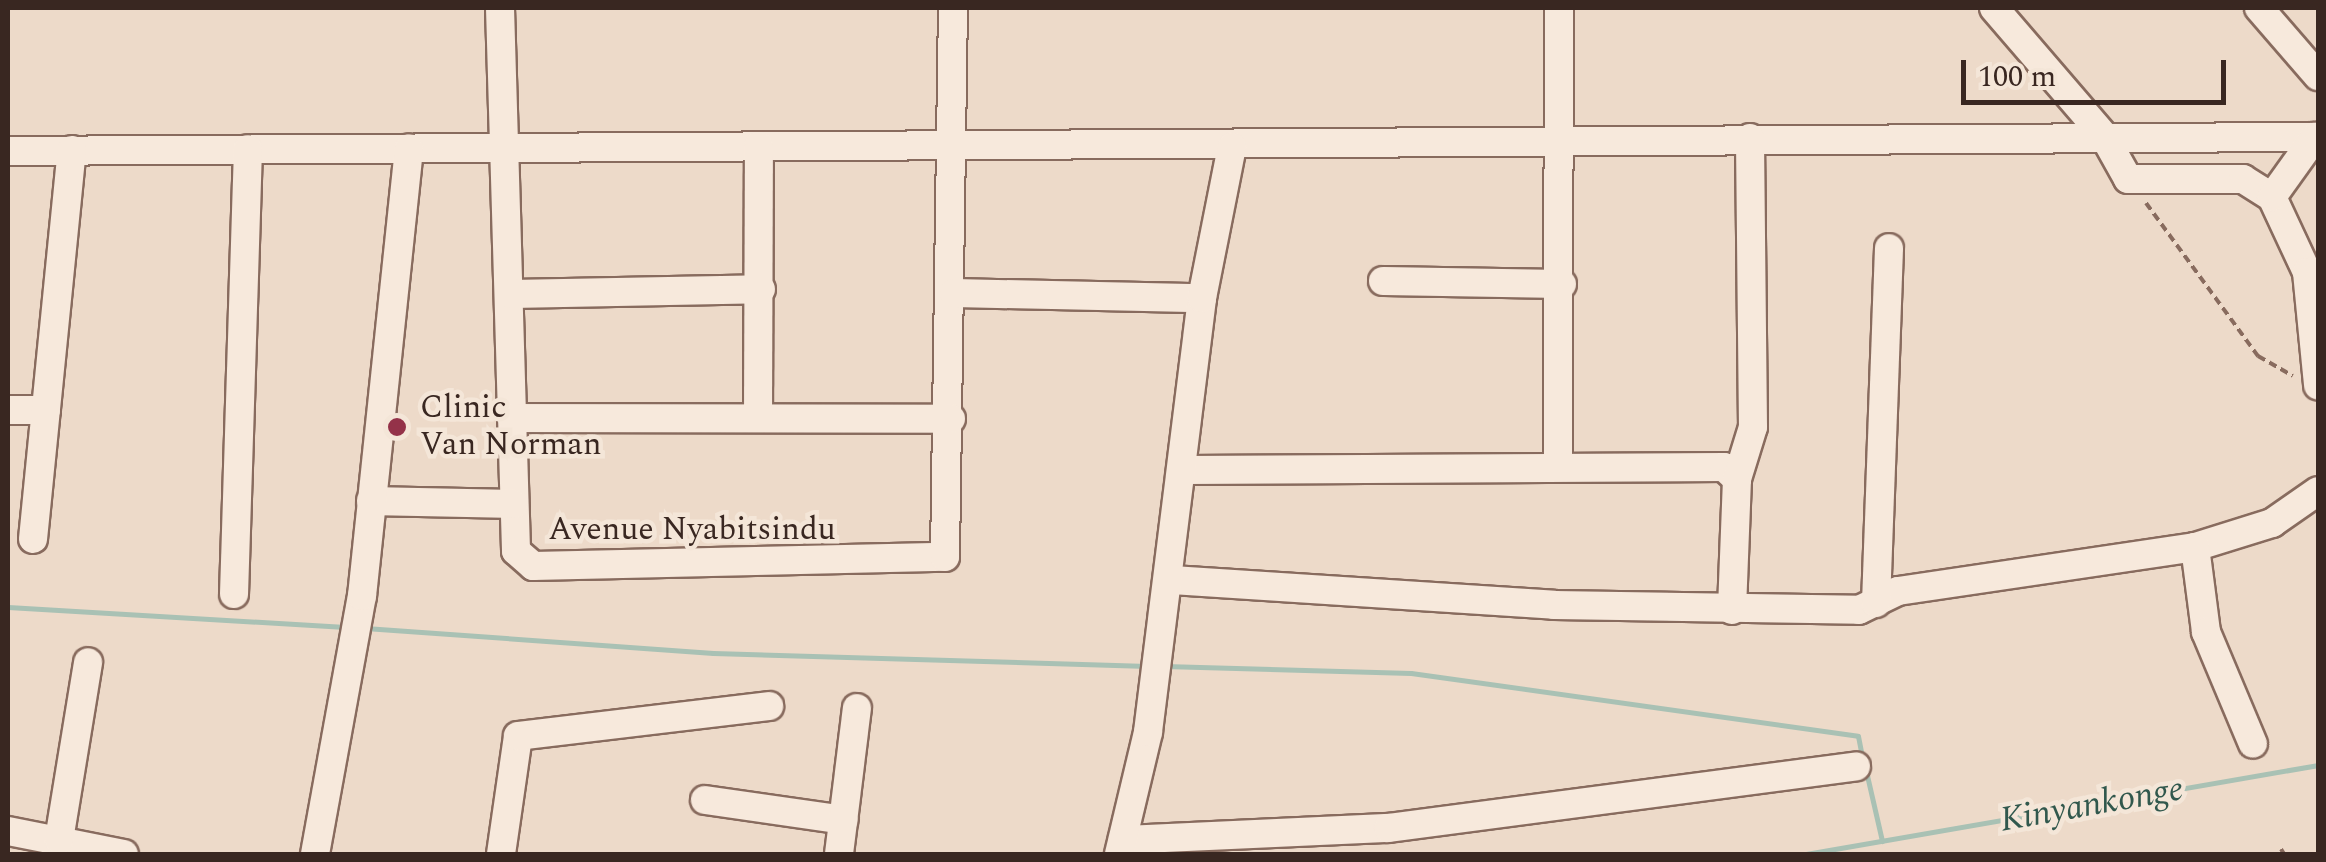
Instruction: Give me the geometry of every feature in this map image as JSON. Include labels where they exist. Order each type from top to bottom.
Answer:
[{"type":"street","name":"Avenue Nyabitsindu","points":[[500,8],[516,552],[533,566],[928,564],[948,550],[957,145],[953,8]]},
{"type":"street","points":[[1558,467],[1564,144],[1559,8]]},
{"type":"street","points":[[1994,8],[2104,136],[2128,179],[2243,179],[2272,197],[2306,272],[2311,383]]},
{"type":"street","points":[[2260,8],[2318,76]]},
{"type":"street","points":[[1732,610],[1737,479],[1753,427],[1750,138]]},
{"type":"street","points":[[8,150],[1232,147],[1750,138],[2317,138]]},
{"type":"street","points":[[2272,197],[2317,138]]},
{"type":"street","points":[[758,416],[759,146]]},
{"type":"street","points":[[1232,147],[1202,298],[1172,580],[1121,847],[1388,828],[1856,766]]},
{"type":"street","points":[[315,854],[362,596],[409,148]]},
{"type":"street","points":[[32,539],[72,150]]},
{"type":"street","points":[[234,594],[248,150]]},
{"type":"street","points":[[1876,603],[1889,248]]},
{"type":"street","points":[[1383,280],[1562,284]]},
{"type":"street","points":[[511,294],[761,289]]},
{"type":"street","points":[[954,293],[1202,298]]},
{"type":"street","points":[[8,410],[46,410]]},
{"type":"street","points":[[512,418],[951,419]]},
{"type":"street","points":[[1186,470],[1724,467],[1737,479]]},
{"type":"street","points":[[1172,580],[1732,610],[1876,603],[2005,572],[2194,547],[2272,523],[2318,491]]},
{"type":"street","points":[[371,501],[514,504]]},
{"type":"street","points":[[2194,547],[2206,632],[2253,744]]},
{"type":"street","points":[[60,840],[88,662]]},
{"type":"street","points":[[501,854],[518,736],[769,706]]},
{"type":"street","points":[[839,854],[857,708]]},
{"type":"street","points":[[705,800],[844,820]]},
{"type":"street","points":[[8,830],[124,854]]},
{"type":"path","points":[[2128,179],[2258,356],[2311,383]]},
{"type":"waterway","points":[[8,607],[349,627]]},
{"type":"waterway","points":[[365,628],[713,653],[1148,666]]},
{"type":"waterway","points":[[1164,666],[1411,673],[1858,736],[1862,756]]},
{"type":"waterway","name":"Kinyankonge","points":[[1806,854],[2318,765]]},
{"type":"waterway","points":[[1866,771],[1882,841]]},
{"type":"place","name":"Clinic Van Norman","points":[[397,427]]}]
